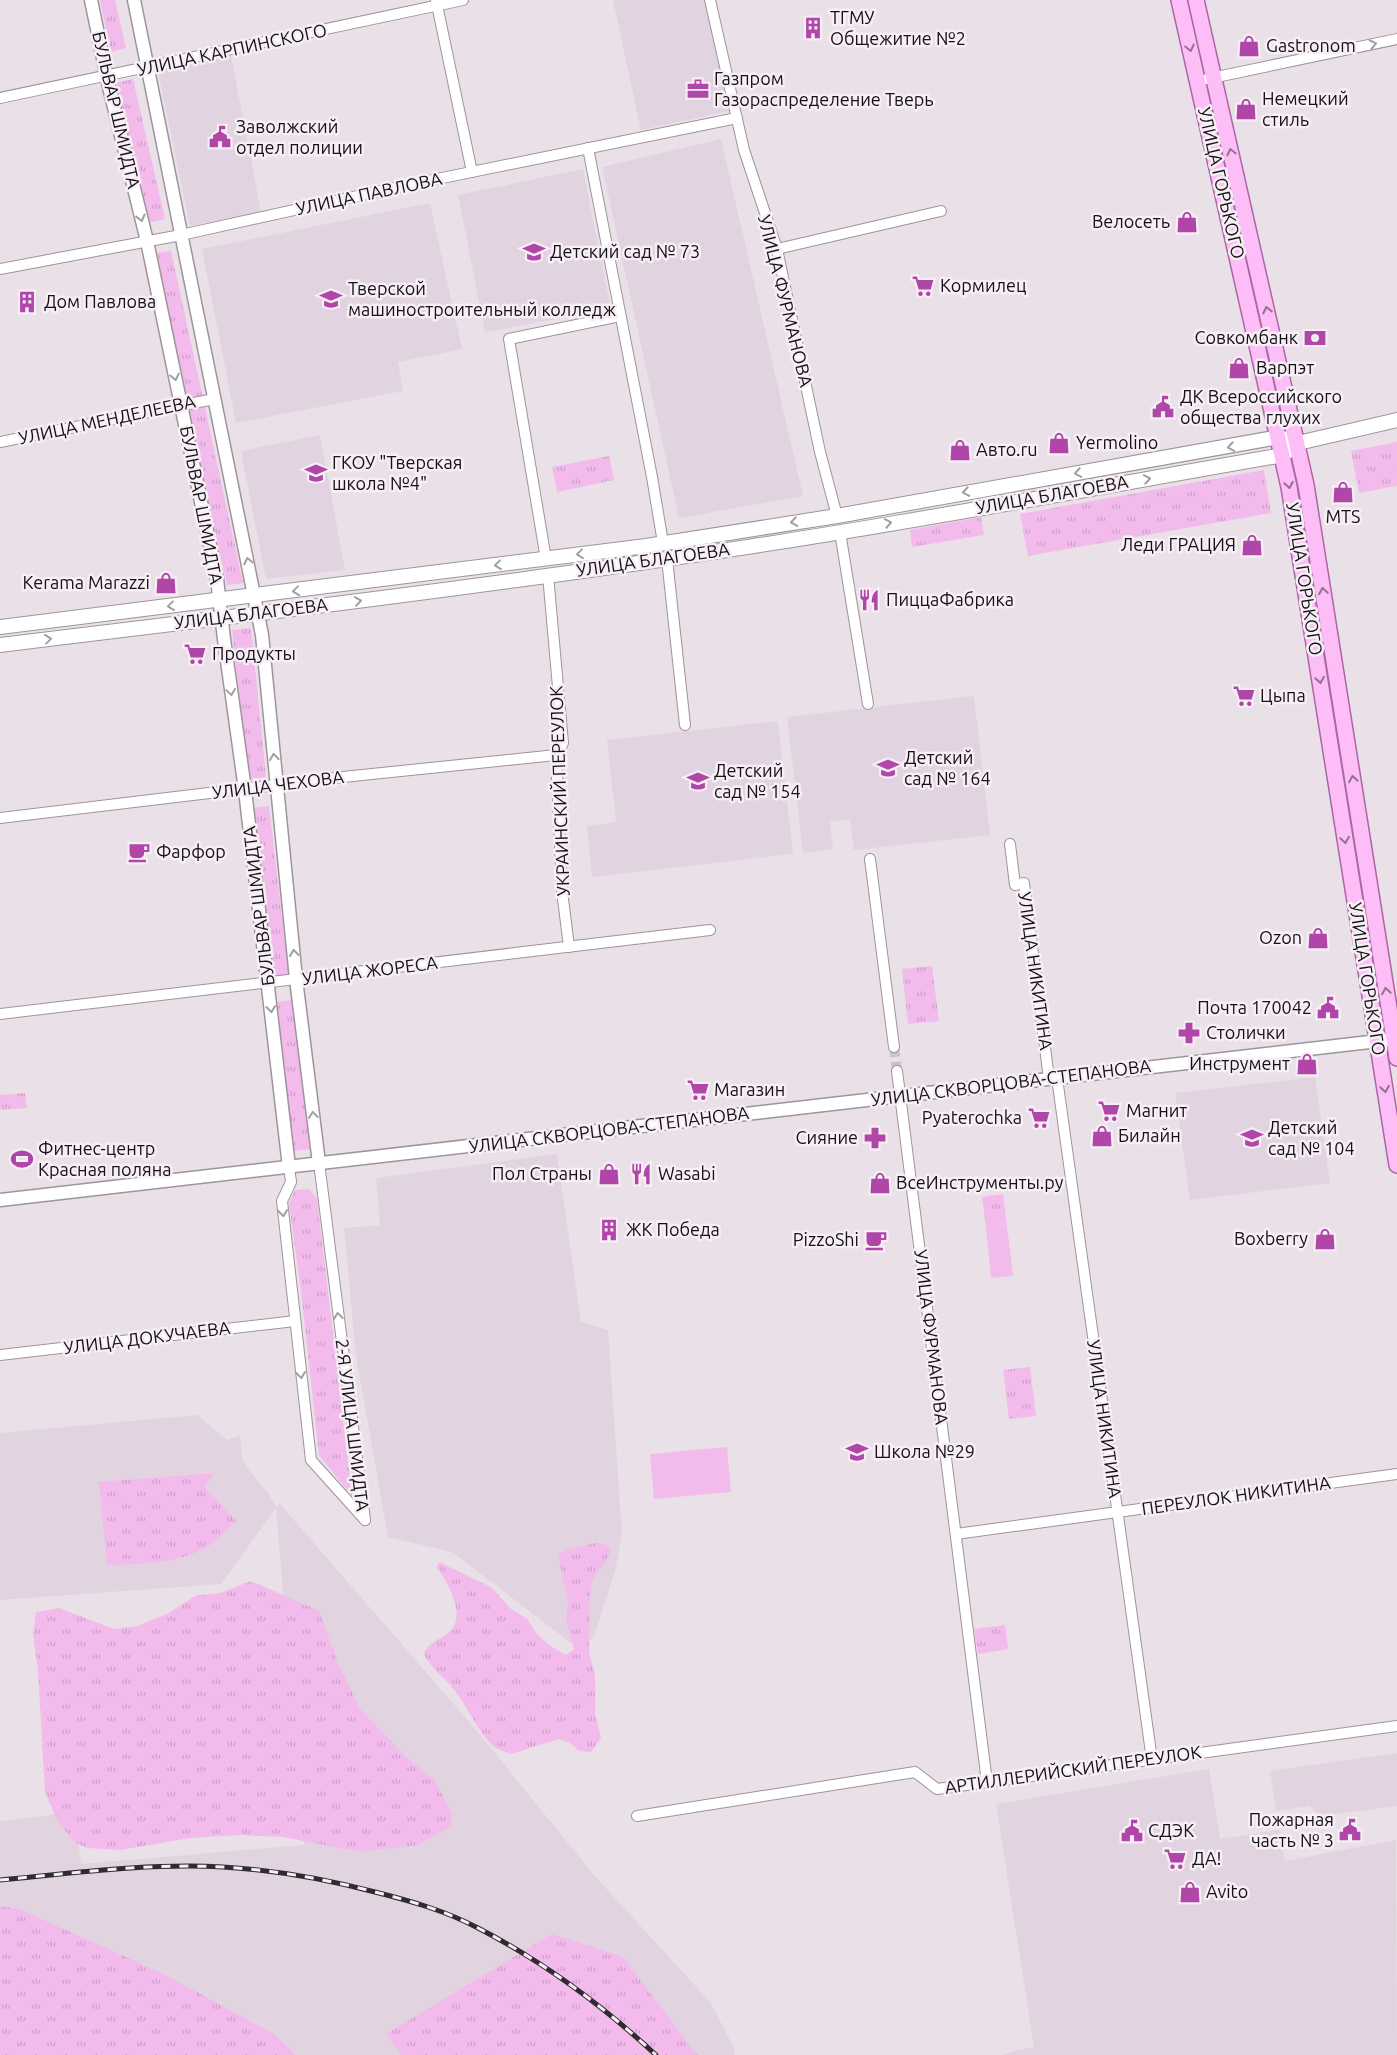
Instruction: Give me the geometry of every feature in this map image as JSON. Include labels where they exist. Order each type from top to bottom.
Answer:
[{"type":"main road","name":"УЛИЦА ГОРЬКОГО","points":[[1179,0],[1283,455],[1397,1165]]},
{"type":"main road","name":"УЛИЦА ГОРЬКОГО","points":[[1196,0],[1298,443],[1397,1058]]},
{"type":"main road","name":"УЛИЦА БЛАГОЕВА","points":[[0,645],[258,614],[667,559],[833,533],[1283,455],[1298,443],[1397,420]]},
{"type":"main road","name":"УЛИЦА БЛАГОЕВА","points":[[0,627],[663,543],[837,516],[1279,437],[1298,443]]},
{"type":"main road","points":[[833,533],[843,520],[852,513]]},
{"type":"main road","points":[[833,533],[833,526],[837,516]]},
{"type":"street","name":"БУЛЬВАР ШМИДТА","points":[[91,0],[107,77],[147,241],[217,578],[245,790],[290,1166]]},
{"type":"street","name":"БУЛЬВАР ШМИДТА","points":[[134,0],[262,635],[296,979],[318,1163]]},
{"type":"street","name":"УЛИЦА КАРПИНСКОГО","points":[[0,98],[107,77],[436,3],[463,0]]},
{"type":"street","name":"УЛИЦА ФУРМАНОВА","points":[[710,0],[744,150],[777,250],[820,452],[837,516]]},
{"type":"street","points":[[436,3],[472,172]]},
{"type":"street","points":[[1197,81],[1397,39]]},
{"type":"street","name":"УЛИЦА ПАВЛОВА","points":[[0,269],[181,235],[472,172],[737,118]]},
{"type":"street","points":[[588,148],[663,543]]},
{"type":"street","points":[[777,250],[942,211]]},
{"type":"street","points":[[546,559],[509,339],[620,316]]},
{"type":"street","name":"УЛИЦА МЕНДЕЛЕЕВА","points":[[0,442],[214,399]]},
{"type":"street","points":[[833,533],[868,704]]},
{"type":"street","points":[[667,559],[685,725]]},
{"type":"street","name":"УКРАИНСКИЙ ПЕРЕУЛОК","points":[[548,575],[563,744],[556,755],[562,891],[568,947]]},
{"type":"street","name":"УЛИЦА ЧЕХОВА","points":[[0,818],[556,755]]},
{"type":"street","name":"УЛИЦА НИКИТИНА","points":[[1010,844],[1015,884],[1024,884],[1152,1760]]},
{"type":"street","points":[[870,859],[894,1047]]},
{"type":"street","name":"УЛИЦА ЖОРЕСА","points":[[0,1014],[710,930]]},
{"type":"street","name":"УЛИЦА СКВОРЦОВА-СТЕПАНОВА","points":[[0,1200],[1395,1039]]},
{"type":"street","name":"УЛИЦА ФУРМАНОВА","points":[[897,1071],[987,1782]]},
{"type":"street","name":"2-Я УЛИЦА ШМИДТА","points":[[290,1166],[291,1182],[282,1201],[311,1460],[365,1520],[318,1163]]},
{"type":"street","name":"УЛИЦА ДОКУЧАЕВА","points":[[0,1355],[295,1321]]},
{"type":"street","name":"ПЕРЕУЛОК НИКИТИНА","points":[[956,1534],[1397,1474]]},
{"type":"street","name":"АРТИЛЛЕРИЙСКИЙ ПЕРЕУЛОК","points":[[637,1816],[915,1772],[937,1790],[1397,1726]]},
{"type":"shaded area","points":[[613,0],[705,0],[729,111],[641,130]]},
{"type":"shaded area","points":[[231,56],[261,212],[190,226],[158,71]]},
{"type":"shaded area","points":[[721,139],[803,496],[679,518],[602,167]]},
{"type":"shaded area","name":"Детский сад № 73","points":[[583,169],[611,309],[485,332],[458,195]]},
{"type":"shaded area","name":"Тверской машиностроительный колледж","points":[[430,203],[462,349],[398,362],[403,391],[236,423],[202,249]]},
{"type":"shaded area","points":[[320,435],[345,570],[266,579],[241,451]]},
{"type":"shaded area","name":"Детский сад № 164","points":[[974,696],[990,835],[854,850],[850,819],[830,822],[833,849],[803,853],[787,717]]},
{"type":"shaded area","name":"Детский сад № 154","points":[[778,721],[793,854],[592,877],[587,826],[616,822],[607,740]]},
{"type":"shaded area","name":"Детский сад № 104","points":[[1315,1077],[1330,1183],[1190,1200],[1175,1093]]},
{"type":"shaded area","points":[[557,1154],[581,1322],[608,1330],[622,1534],[616,1568],[593,1639],[571,1643],[452,1552],[388,1537],[356,1356],[344,1228],[380,1225],[376,1178]]},
{"type":"shaded area","points":[[197,1415],[228,1440],[240,1435],[242,1458],[276,1507],[280,1504],[478,1732],[593,1874],[711,2003],[733,2046],[735,2055],[0,2055],[0,1821],[75,1812],[81,1864],[304,1845],[276,1508],[221,1584],[0,1600],[0,1433]]},
{"type":"shaded area","points":[[1397,1753],[1397,1806],[1321,1816],[1309,1806],[1276,1811],[1270,1771]]},
{"type":"shaded area","points":[[1209,1769],[1220,1839],[1279,1830],[1285,1861],[1396,1840],[1397,2055],[1003,2055],[1034,2047],[996,1804]]},
{"type":"green space","points":[[100,0],[115,0],[126,48],[111,52]]},
{"type":"green space","points":[[133,79],[165,219],[147,223],[115,83]]},
{"type":"green space","points":[[171,251],[243,583],[227,585],[154,253]]},
{"type":"green space","points":[[1397,442],[1397,486],[1359,493],[1351,451]]},
{"type":"green space","points":[[609,456],[614,480],[557,492],[552,467]]},
{"type":"green space","points":[[1264,470],[1271,513],[1028,556],[1020,514]]},
{"type":"green space","points":[[981,517],[984,535],[912,547],[910,530]]},
{"type":"green space","points":[[251,628],[266,777],[248,779],[232,630]]},
{"type":"green space","points":[[269,806],[289,977],[273,978],[252,808]]},
{"type":"green space","points":[[932,966],[939,1021],[908,1024],[902,969]]},
{"type":"green space","points":[[292,1000],[311,1149],[294,1151],[276,1002]]},
{"type":"green space","points":[[25,1093],[27,1108],[0,1110],[0,1095]]},
{"type":"green space","points":[[309,1189],[317,1198],[352,1496],[319,1455],[301,1291],[289,1203],[295,1190]]},
{"type":"green space","points":[[1003,1194],[1007,1226],[986,1228],[982,1197]]},
{"type":"green space","points":[[1007,1226],[1013,1276],[991,1278],[986,1228]]},
{"type":"green space","points":[[1030,1367],[1036,1416],[1009,1419],[1003,1370]]},
{"type":"green space","points":[[727,1447],[731,1492],[654,1499],[650,1454]]},
{"type":"green space","points":[[214,1474],[204,1486],[236,1521],[219,1538],[201,1550],[176,1559],[162,1562],[107,1565],[99,1482]]},
{"type":"green space","points":[[595,1543],[606,1545],[611,1549],[606,1562],[598,1571],[592,1583],[590,1596],[589,1652],[595,1675],[595,1713],[601,1738],[591,1752],[579,1751],[570,1743],[559,1739],[511,1754],[499,1750],[493,1746],[478,1728],[454,1689],[431,1665],[424,1654],[429,1646],[450,1631],[455,1624],[457,1616],[454,1599],[437,1567],[439,1562],[491,1587],[511,1609],[527,1619],[538,1635],[552,1647],[566,1655],[574,1649],[566,1620],[568,1602],[558,1555],[571,1549]]},
{"type":"green space","points":[[251,1581],[319,1611],[339,1665],[360,1709],[404,1755],[434,1779],[452,1814],[451,1826],[418,1845],[360,1852],[283,1837],[240,1835],[190,1838],[120,1850],[87,1848],[76,1843],[59,1824],[45,1793],[38,1669],[33,1635],[36,1612],[59,1608],[114,1629],[137,1626],[169,1613],[195,1596],[220,1593]]},
{"type":"green space","points":[[1005,1625],[1008,1649],[978,1654],[974,1629]]},
{"type":"green space","points":[[0,1906],[19,1909],[166,1975],[274,2034],[296,2055],[0,2055]]},
{"type":"green space","points":[[552,1934],[623,1957],[697,2055],[401,2055],[386,2034]]},
{"type":"tunnel","points":[[894,1047],[897,1071]]},
{"type":"railway","points":[[0,1880],[167,1866],[223,1867],[262,1870],[300,1876],[388,1895],[453,1916],[526,1955],[572,1985],[656,2055]]},
{"type":"place","name":"ТГМУ Общежитие №2","points":[[813,28]]},
{"type":"place","name":"Gastronom","points":[[1249,46]]},
{"type":"place","name":"Газпром Газораспределение Тверь","points":[[698,89]]},
{"type":"place","name":"Немецкий стиль","points":[[1246,109]]},
{"type":"place","name":"Заволжский отдел полиции","points":[[220,137]]},
{"type":"place","name":"Велосеть","points":[[1187,222]]},
{"type":"place","name":"Детский сад № 73","points":[[534,252]]},
{"type":"place","name":"Кормилец","points":[[923,286]]},
{"type":"place","name":"Тверской машиностроительный колледж","points":[[331,299]]},
{"type":"place","name":"Дом Павлова","points":[[27,302]]},
{"type":"place","name":"Совкомбанк","points":[[1315,338]]},
{"type":"place","name":"Варпэт","points":[[1239,368]]},
{"type":"place","name":"ДК Всероссийского общества глухих","points":[[1163,407]]},
{"type":"place","name":"Yermolino","points":[[1059,443]]},
{"type":"place","name":"Авто.ru","points":[[960,450]]},
{"type":"place","name":"ГКОУ \"Тверская школа №4\"","points":[[316,473]]},
{"type":"place","name":"MTS","points":[[1343,492]]},
{"type":"place","name":"Леди ГРАЦИЯ","points":[[1252,545]]},
{"type":"place","name":"Kerama Marazzi","points":[[166,583]]},
{"type":"place","name":"ПиццаФабрика","points":[[869,600]]},
{"type":"place","name":"Продукты","points":[[195,654]]},
{"type":"place","name":"Цыпа","points":[[1244,696]]},
{"type":"place","name":"Детский сад № 164","points":[[888,768]]},
{"type":"place","name":"Детский сад № 154","points":[[698,781]]},
{"type":"place","name":"Фарфор","points":[[139,852]]},
{"type":"place","name":"Ozon","points":[[1318,938]]},
{"type":"place","name":"Почта 170042","points":[[1328,1008]]},
{"type":"place","name":"Столички","points":[[1189,1033]]},
{"type":"place","name":"Инструмент","points":[[1307,1064]]},
{"type":"place","name":"Магазин","points":[[698,1090]]},
{"type":"place","name":"Магнит","points":[[1109,1111]]},
{"type":"place","name":"Pyaterochka","points":[[1039,1118]]},
{"type":"place","name":"Билайн","points":[[1102,1136]]},
{"type":"place","name":"Сияние","points":[[875,1138]]},
{"type":"place","name":"Детский сад № 104","points":[[1252,1138]]},
{"type":"place","name":"Фитнес-центр Красная поляна","points":[[22,1159]]},
{"type":"place","name":"Пол Страны","points":[[609,1174]]},
{"type":"place","name":"Wasabi","points":[[641,1174]]},
{"type":"place","name":"ВсеИнструменты.ру","points":[[880,1183]]},
{"type":"place","name":"ЖК Победа","points":[[609,1230]]},
{"type":"place","name":"Boxberry","points":[[1325,1239]]},
{"type":"place","name":"PizzoShi","points":[[876,1240]]},
{"type":"place","name":"Школа №29","points":[[857,1452]]},
{"type":"place","name":"Пожарная часть № 3","points":[[1350,1830]]},
{"type":"place","name":"СДЭК","points":[[1132,1831]]},
{"type":"place","name":"ДА!","points":[[1175,1859]]},
{"type":"place","name":"Avito","points":[[1190,1892]]}]
